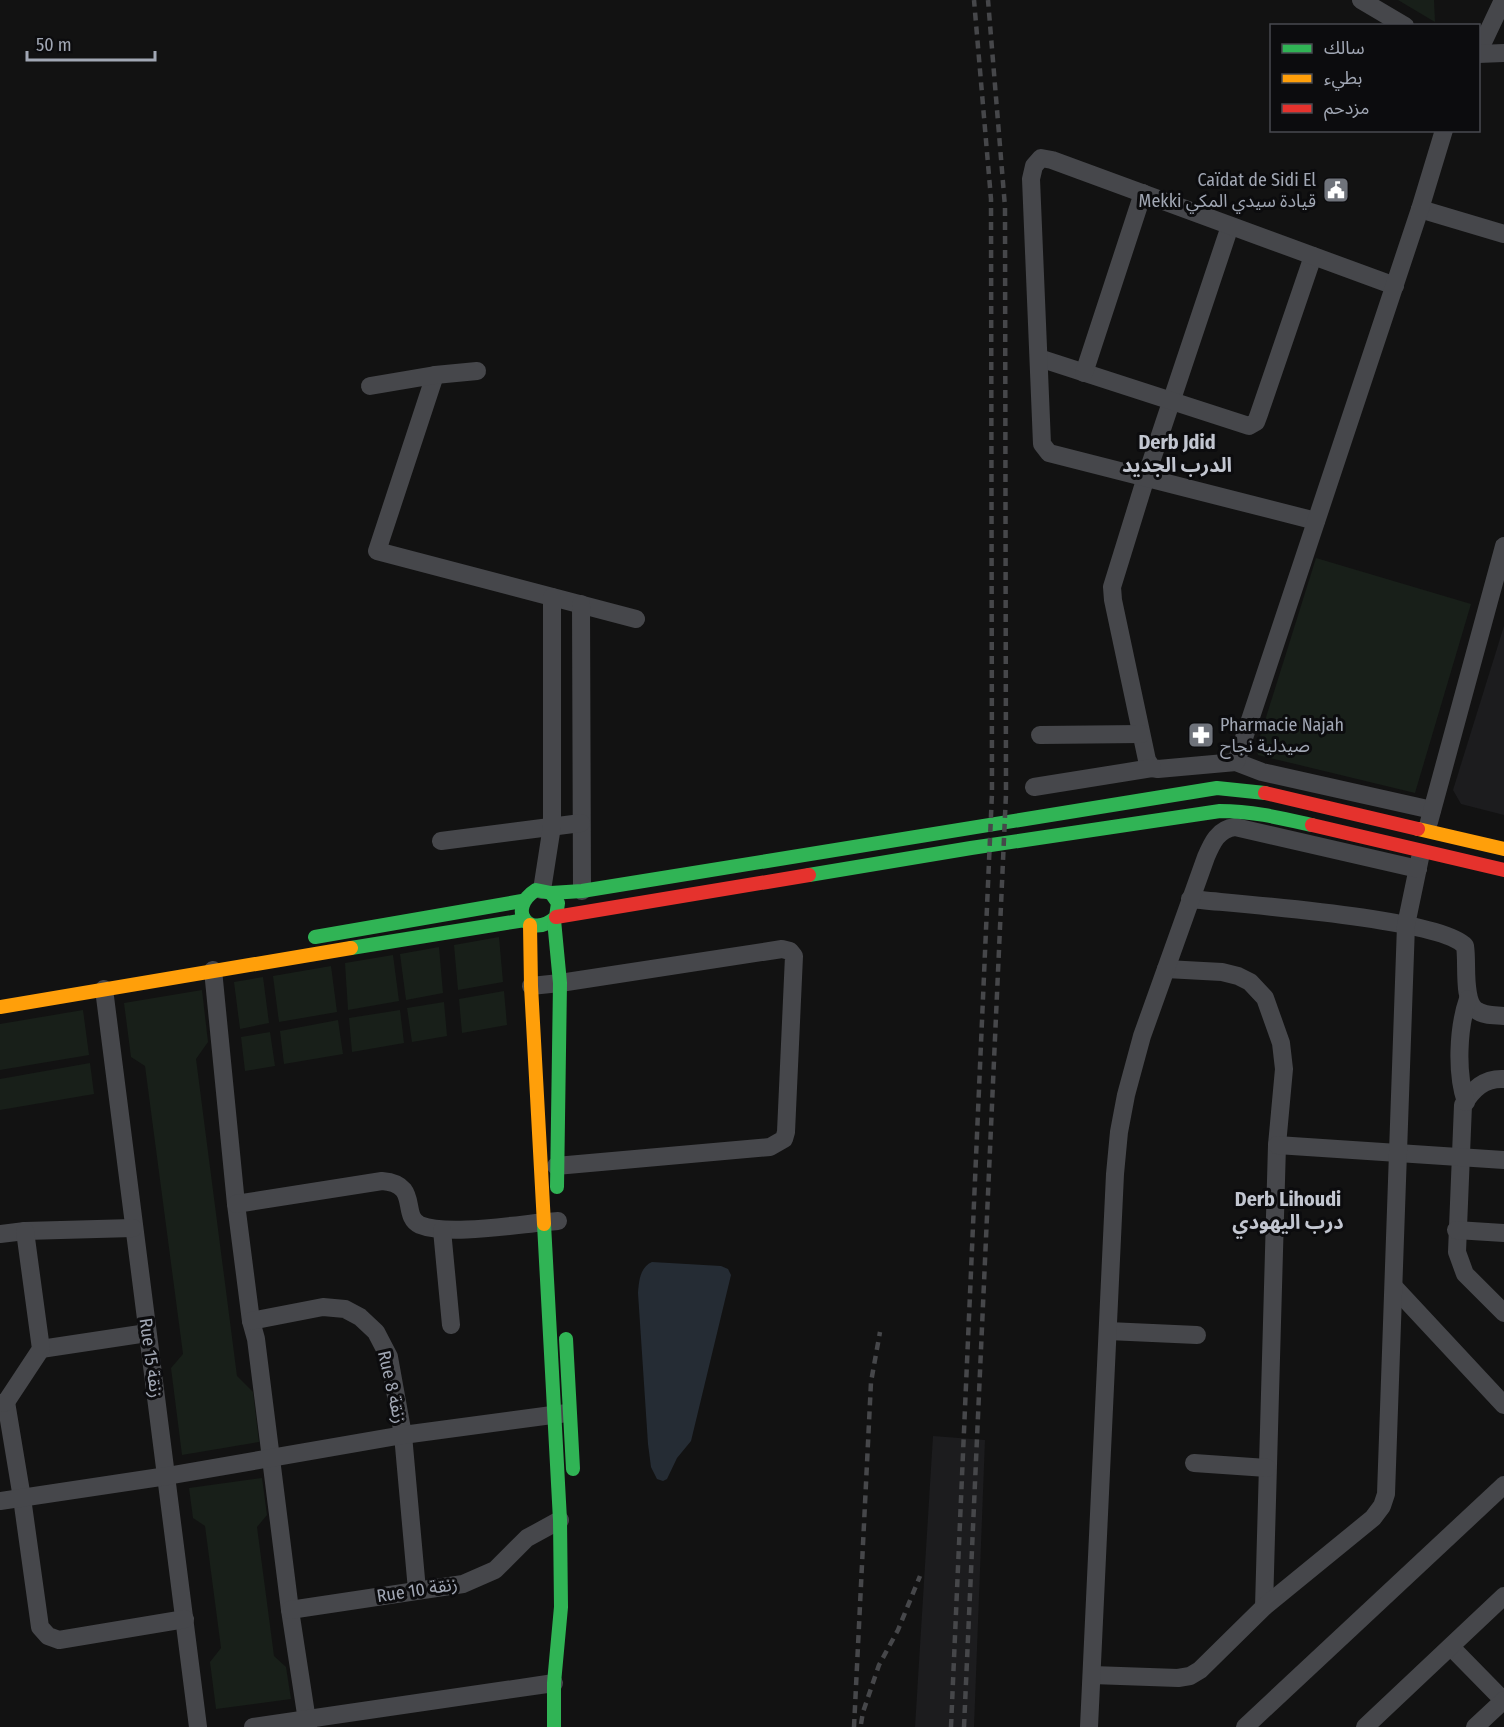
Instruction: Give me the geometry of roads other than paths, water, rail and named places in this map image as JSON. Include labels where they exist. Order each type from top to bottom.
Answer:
[{"type":"main road","points":[[555,1217],[531,986],[528,922],[521,912],[522,901],[530,892],[582,891],[1217,788],[1270,794],[1427,829],[1504,849]]},
{"type":"main road","points":[[0,1007],[213,970],[528,922],[540,927],[555,919],[971,848],[1220,811],[1268,815],[1504,870]]},
{"type":"main road","points":[[547,891],[558,903],[555,919],[560,983],[555,1217],[562,1413],[573,1481]]},
{"type":"main road","points":[[304,939],[522,901]]},
{"type":"main road","points":[[554,1727],[554,1683],[561,1607],[560,1520],[565,1322]]},
{"type":"main road","points":[[561,1607],[574,1567]]},
{"type":"street","points":[[1361,0],[1402,24]]},
{"type":"street","points":[[1480,51],[1503,0]]},
{"type":"street","points":[[1480,53],[1504,53]]},
{"type":"street","points":[[1236,762],[1395,286],[1443,132]]},
{"type":"street","points":[[1316,521],[1049,453],[1042,444],[1040,433],[1031,179],[1034,166],[1041,158],[1052,160],[1395,286]]},
{"type":"street","points":[[1084,373],[1143,193]]},
{"type":"street","points":[[1420,208],[1504,234]]},
{"type":"street","points":[[1152,768],[1147,760],[1141,734],[1112,587],[1146,477],[1230,226]]},
{"type":"street","points":[[1039,358],[1249,426],[1256,422],[1312,256]]},
{"type":"street","points":[[370,386],[435,375],[477,371]]},
{"type":"street","points":[[435,375],[377,551],[636,619]]},
{"type":"street","points":[[1427,829],[1504,546]]},
{"type":"street","points":[[547,891],[552,826],[552,597]]},
{"type":"street","points":[[581,604],[582,891]]},
{"type":"street","points":[[1040,735],[1141,734]]},
{"type":"street","points":[[1035,787],[1152,768],[1236,762],[1262,772],[1432,810]]},
{"type":"street","points":[[441,841],[581,823]]},
{"type":"street","points":[[1092,1724],[1092,1675],[1119,1132],[1126,1095],[1142,1036],[1190,899],[1211,844],[1222,831],[1228,828],[1245,829],[1418,869]]},
{"type":"street","points":[[1092,1675],[1178,1678],[1190,1676],[1200,1670],[1264,1607],[1373,1518],[1382,1506],[1386,1494],[1406,926],[1422,850]]},
{"type":"street","points":[[1190,899],[1325,912],[1448,935],[1460,941],[1465,946],[1468,999],[1461,1030],[1461,1081],[1466,1102]]},
{"type":"street","points":[[531,986],[782,949],[790,951],[794,956],[784,1139],[770,1147],[556,1166]]},
{"type":"street","points":[[1166,969],[1222,972],[1250,982],[1265,998],[1281,1043],[1284,1069],[1277,1145],[1264,1607]]},
{"type":"street","points":[[213,970],[236,1204],[307,1723]]},
{"type":"street","name":"Rue 15 زنقة","points":[[104,989],[198,1727]]},
{"type":"street","points":[[1468,999],[1475,1010],[1485,1014],[1504,1016]]},
{"type":"street","points":[[1504,1079],[1494,1079],[1481,1084],[1463,1105],[1456,1230],[1457,1252],[1465,1274],[1504,1313]]},
{"type":"street","points":[[1277,1145],[1504,1160]]},
{"type":"street","points":[[236,1204],[358,1183],[393,1181],[402,1186],[409,1200],[411,1216],[418,1224],[442,1230],[555,1217]]},
{"type":"street","points":[[0,1234],[25,1231],[134,1228]]},
{"type":"street","points":[[442,1230],[451,1325]]},
{"type":"street","points":[[1456,1230],[1504,1233]]},
{"type":"street","points":[[25,1231],[41,1349],[3,1402],[22,1498],[39,1627],[48,1636],[59,1640],[185,1619]]},
{"type":"street","points":[[1394,1287],[1504,1405]]},
{"type":"street","name":"Rue 8 زنقة","points":[[251,1321],[323,1307],[345,1309],[360,1317],[376,1332],[389,1357],[404,1435],[417,1590]]},
{"type":"street","points":[[1108,1331],[1197,1335]]},
{"type":"street","points":[[41,1349],[147,1333]]},
{"type":"street","points":[[0,1501],[167,1476],[404,1435],[562,1413]]},
{"type":"street","points":[[1194,1463],[1267,1468]]},
{"type":"street","points":[[1245,1727],[1504,1485]]},
{"type":"street","name":"Rue 10 زنقة","points":[[290,1610],[463,1584],[495,1570],[527,1538],[560,1520]]},
{"type":"street","points":[[1365,1727],[1504,1596]]},
{"type":"street","points":[[1451,1647],[1504,1700],[1475,1727]]},
{"type":"street","points":[[253,1727],[307,1723],[554,1683]]},
{"type":"railway","points":[[951,1727],[992,793],[991,199],[974,0]]},
{"type":"railway","points":[[964,1727],[1006,794],[1005,207],[988,0]]},
{"type":"railway","points":[[854,1727],[871,1382],[880,1332]]},
{"type":"railway","points":[[861,1724],[879,1665],[898,1630],[920,1576]]},
{"type":"place","name":"Caïdat de Sidi El Mekki قيادة سيدي المكي","points":[[1336,190]]},
{"type":"place","name":"Pharmacie Najah صيدلية نجاح","points":[[1201,735]]},
{"type":"district","name":"Derb Jdid الدرب الجديد","points":[[1177,454]]},
{"type":"district","name":"Derb Lihoudi درب اليهودي","points":[[1288,1210]]}]
